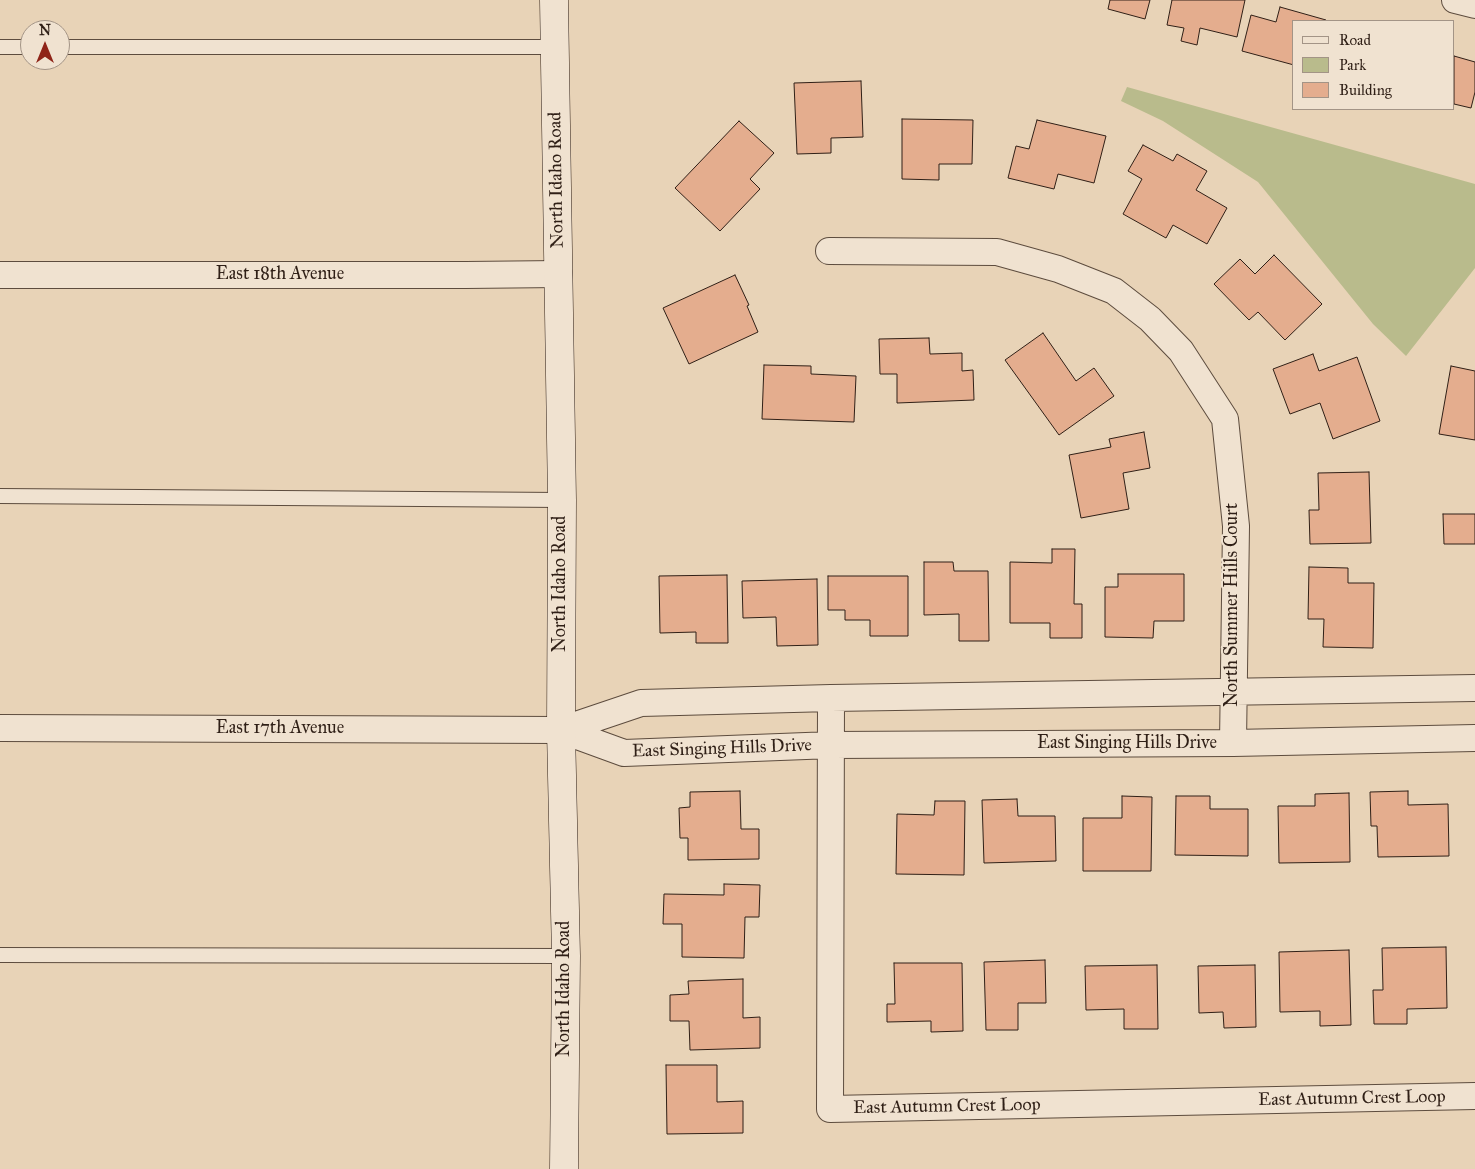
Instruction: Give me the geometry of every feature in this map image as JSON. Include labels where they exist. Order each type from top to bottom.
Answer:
[{"type":"main road","name":"North Idaho Road","points":[[554,0],[560,274],[562,500],[561,730],[566,956],[564,1169]]},
{"type":"street","points":[[1455,0],[1475,5]]},
{"type":"street","name":"North Summer Hills Court","points":[[829,250],[997,252],[1058,269],[1114,291],[1150,319],[1181,352],[1225,419],[1236,526],[1233,743]]},
{"type":"street","name":"East 18th Avenue","points":[[0,275],[560,274]]},
{"type":"street","points":[[561,730],[640,703],[831,698],[1475,688]]},
{"type":"street","name":"East Autumn Crest Loop","points":[[831,698],[830,1109],[1475,1096]]},
{"type":"street","name":"East 17th Avenue","points":[[0,728],[561,730]]},
{"type":"street","name":"East Singing Hills Drive","points":[[561,730],[624,753],[832,745],[1233,743],[1475,738]]},
{"type":"lane","points":[[0,47],[20,47]]},
{"type":"lane","points":[[70,47],[554,47]]},
{"type":"lane","points":[[0,496],[562,500]]},
{"type":"lane","points":[[0,955],[566,956]]},
{"type":"green space","points":[[1127,87],[1475,184],[1475,268],[1406,356],[1373,324],[1258,182],[1163,121],[1121,101]]},
{"type":"building","points":[[1110,0],[1150,0],[1145,19],[1108,9]]},
{"type":"building","points":[[1172,0],[1245,0],[1237,37],[1200,28],[1197,45],[1181,41],[1184,28],[1167,25]]},
{"type":"building","points":[[1280,7],[1326,20],[1292,20],[1292,64],[1242,51],[1251,15],[1276,22]]},
{"type":"building","points":[[1455,56],[1475,62],[1475,92],[1471,108],[1455,104]]},
{"type":"building","points":[[861,81],[863,137],[831,138],[831,153],[797,154],[794,83]]},
{"type":"building","points":[[902,119],[973,120],[972,164],[939,164],[939,180],[902,179]]},
{"type":"building","points":[[1037,120],[1106,136],[1094,183],[1058,174],[1054,189],[1008,178],[1016,146],[1029,149]]},
{"type":"building","points":[[739,121],[774,153],[750,179],[760,189],[720,231],[675,188]]},
{"type":"building","points":[[1143,145],[1173,161],[1177,154],[1207,171],[1196,190],[1227,208],[1207,244],[1173,225],[1166,238],[1123,214],[1142,179],[1128,171]]},
{"type":"building","points":[[1274,255],[1322,304],[1285,340],[1258,312],[1249,320],[1214,284],[1240,259],[1255,274]]},
{"type":"building","points":[[735,275],[749,305],[747,306],[758,332],[689,364],[663,308]]},
{"type":"building","points":[[1043,333],[1076,381],[1094,368],[1114,396],[1059,435],[1005,360]]},
{"type":"building","points":[[929,338],[930,354],[962,353],[962,371],[973,370],[974,400],[897,403],[897,374],[880,374],[879,339]]},
{"type":"building","points":[[1313,354],[1319,371],[1357,357],[1380,421],[1333,439],[1320,403],[1290,414],[1273,369]]},
{"type":"building","points":[[764,365],[811,366],[811,374],[856,376],[854,422],[762,419]]},
{"type":"building","points":[[1451,366],[1475,371],[1475,440],[1439,434]]},
{"type":"building","points":[[1144,432],[1150,468],[1123,473],[1129,509],[1081,518],[1069,455],[1111,447],[1109,439]]},
{"type":"building","points":[[1369,472],[1371,543],[1310,544],[1309,510],[1319,510],[1318,473]]},
{"type":"building","points":[[1443,514],[1475,514],[1475,544],[1444,544]]},
{"type":"building","points":[[1052,549],[1075,549],[1074,604],[1082,604],[1082,638],[1050,638],[1050,623],[1010,623],[1010,562],[1052,563]]},
{"type":"building","points":[[924,562],[953,562],[954,571],[988,571],[989,641],[959,641],[959,614],[924,615]]},
{"type":"building","points":[[1309,567],[1348,568],[1348,583],[1374,583],[1373,648],[1323,647],[1324,619],[1308,619]]},
{"type":"building","points":[[1118,574],[1184,574],[1184,621],[1154,621],[1153,638],[1105,637],[1105,587],[1118,587]]},
{"type":"building","points":[[727,575],[728,643],[696,643],[696,632],[660,633],[659,576]]},
{"type":"building","points":[[828,576],[908,576],[908,636],[870,636],[870,620],[845,620],[845,610],[828,610]]},
{"type":"building","points":[[817,579],[818,645],[777,646],[776,617],[743,618],[742,581]]},
{"type":"building","points":[[740,791],[741,829],[759,829],[759,859],[688,860],[688,838],[680,838],[679,808],[690,807],[690,792]]},
{"type":"building","points":[[1408,791],[1408,805],[1448,804],[1449,856],[1378,857],[1377,826],[1371,826],[1370,792]]},
{"type":"building","points":[[1349,793],[1350,862],[1279,863],[1278,806],[1315,806],[1315,794]]},
{"type":"building","points":[[1122,796],[1152,797],[1151,871],[1083,871],[1083,818],[1122,818]]},
{"type":"building","points":[[1176,796],[1210,796],[1210,809],[1248,809],[1248,856],[1175,855]]},
{"type":"building","points":[[1017,799],[1018,816],[1055,816],[1056,861],[984,863],[982,800]]},
{"type":"building","points":[[935,801],[965,801],[964,875],[896,874],[897,814],[934,815]]},
{"type":"building","points":[[724,884],[760,885],[759,917],[745,917],[744,958],[682,957],[682,924],[663,924],[664,894],[724,895]]},
{"type":"building","points":[[1446,947],[1447,1008],[1407,1009],[1407,1024],[1374,1024],[1373,990],[1383,990],[1382,948]]},
{"type":"building","points":[[1349,950],[1351,1025],[1320,1026],[1320,1011],[1280,1012],[1279,952]]},
{"type":"building","points":[[1045,960],[1046,1003],[1018,1003],[1018,1030],[986,1030],[984,962]]},
{"type":"building","points":[[894,963],[962,963],[963,1031],[931,1032],[931,1021],[887,1022],[887,1004],[895,1004]]},
{"type":"building","points":[[1157,965],[1158,1029],[1124,1029],[1124,1009],[1086,1010],[1085,966]]},
{"type":"building","points":[[1255,965],[1256,1027],[1224,1028],[1223,1012],[1199,1013],[1198,966]]},
{"type":"building","points":[[743,979],[743,1018],[760,1017],[760,1048],[690,1050],[689,1021],[670,1021],[670,995],[689,994],[688,981]]},
{"type":"building","points":[[666,1065],[717,1065],[717,1102],[743,1101],[743,1133],[667,1134]]}]
